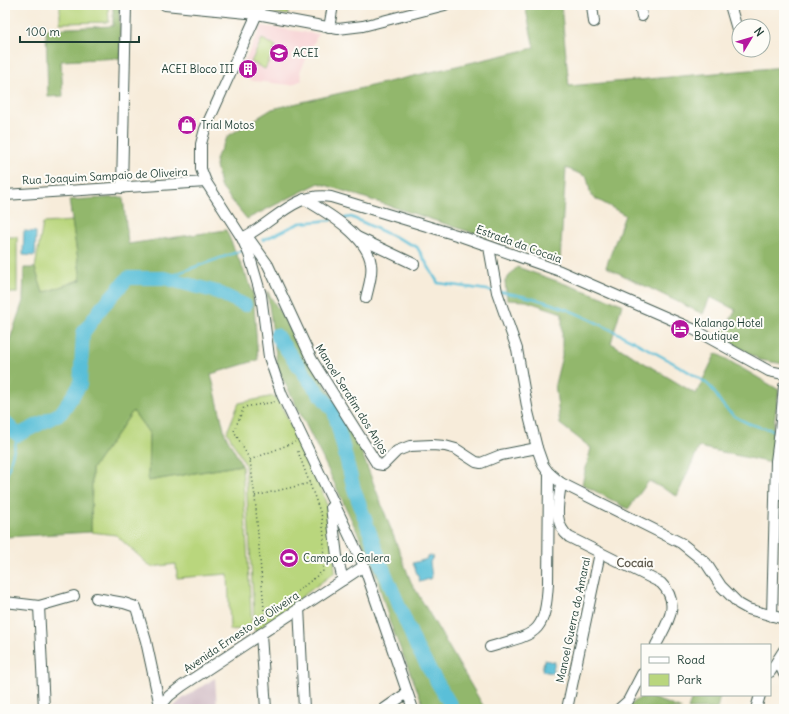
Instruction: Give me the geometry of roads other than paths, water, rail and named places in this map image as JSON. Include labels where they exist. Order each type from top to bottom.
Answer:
[{"type":"street","points":[[122,188],[126,5]]},
{"type":"street","points":[[165,5],[259,9],[329,28],[338,29],[363,26],[445,5]]},
{"type":"street","points":[[329,28],[333,5]]},
{"type":"street","points":[[592,5],[594,22]]},
{"type":"street","points":[[640,5],[642,16]]},
{"type":"street","points":[[730,5],[734,18]]},
{"type":"street","points":[[259,9],[206,129],[201,144],[201,169],[206,182],[245,237],[261,295],[269,357],[273,372],[282,395],[330,498],[364,566],[413,709]]},
{"type":"street","name":"Rua Joaquim Sampaio de Oliveira","points":[[5,195],[206,182]]},
{"type":"street","name":"Estrada da Cocaia","points":[[245,237],[289,206],[304,199],[314,196],[331,197],[463,237],[567,274],[693,329],[769,371],[784,374]]},
{"type":"street","points":[[304,199],[337,219],[355,237],[369,256],[372,264],[366,298]]},
{"type":"street","name":"Manoel Serafim dos Anjos","points":[[245,237],[268,265],[312,360],[377,464],[383,465],[397,450],[410,446],[445,446],[456,449],[481,464],[501,455],[537,448]]},
{"type":"street","points":[[355,237],[414,264]]},
{"type":"street","points":[[489,247],[498,292],[517,349],[528,412],[537,448],[543,464],[549,473],[561,483],[681,543],[706,563],[721,586],[739,604],[748,609],[784,619]]},
{"type":"street","points":[[772,616],[776,461],[784,386]]},
{"type":"street","points":[[490,647],[533,633],[540,624],[547,598],[548,583],[549,473]]},
{"type":"street","points":[[561,483],[558,515],[559,524],[563,532],[600,553]]},
{"type":"street","points":[[330,498],[337,556],[343,580]]},
{"type":"street","name":"Manoel Guerra do Amaral","points":[[567,709],[600,553],[661,583],[668,590],[672,606],[669,617],[656,644]]},
{"type":"street","name":"Avenida Ernesto de Oliveira","points":[[159,707],[182,686],[299,607],[364,566]]},
{"type":"street","points":[[5,602],[38,606],[74,596]]},
{"type":"street","points":[[96,598],[132,605],[138,612],[159,707]]},
{"type":"street","points":[[38,606],[44,709]]},
{"type":"street","points":[[299,607],[304,709]]},
{"type":"street","points":[[261,634],[266,709]]},
{"type":"street","points":[[771,671],[784,650]]},
{"type":"street","points":[[778,661],[784,674]]},
{"type":"street","points":[[618,709],[628,701],[641,676]]},
{"type":"street","points":[[384,709],[407,693]]},
{"type":"street","points":[[756,709],[760,696]]},
{"type":"water","points":[[24,231],[36,232],[35,256],[23,255]]},
{"type":"water","points":[[427,557],[433,557],[430,562],[432,578],[420,582],[413,563],[427,559]]},
{"type":"water","points":[[544,660],[555,662],[552,673],[542,671]]},
{"type":"waterway","points":[[341,219],[351,217],[417,247],[438,283],[494,291]]},
{"type":"waterway","points":[[263,240],[300,223],[332,220]]},
{"type":"waterway","points":[[164,278],[243,250]]},
{"type":"waterway","points":[[5,422],[18,435],[61,413],[80,385],[83,333],[102,307],[128,278],[164,278],[217,292],[245,305]]},
{"type":"waterway","points":[[499,292],[553,304],[602,325],[671,361],[706,383],[711,387],[720,402],[733,415],[747,423],[778,431]]},
{"type":"waterway","points":[[276,335],[314,387],[334,411],[354,489],[382,566],[417,648],[453,709]]},
{"type":"waterway","points":[[5,481],[18,435]]},
{"type":"place","name":"ACEI","points":[[279,53]]},
{"type":"place","name":"ACEI Bloco III","points":[[248,69]]},
{"type":"place","name":"Trial Motos","points":[[187,125]]},
{"type":"place","name":"Kalango Hotel Boutique","points":[[680,329]]},
{"type":"place","name":"Campo do Galera","points":[[289,558]]},
{"type":"district","name":"Cocaia","points":[[635,562]]}]
